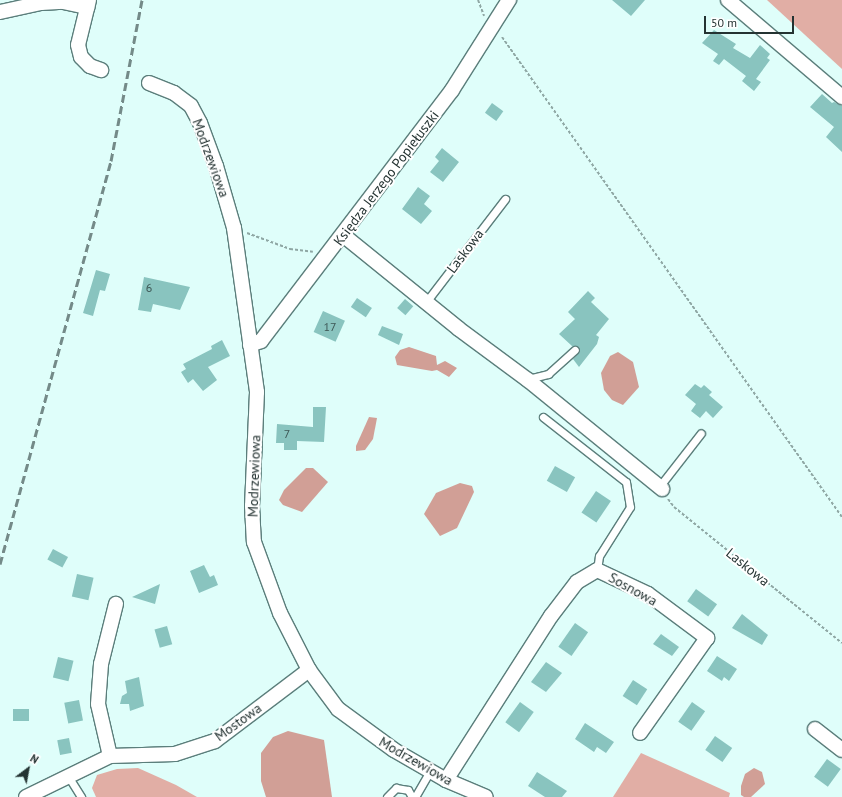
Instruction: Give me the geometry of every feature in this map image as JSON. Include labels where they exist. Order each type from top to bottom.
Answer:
[{"type":"street","name":"Księdza Jerzego Popiełuszki","points":[[250,345],[261,341],[328,255],[452,90],[494,26],[509,0]]},
{"type":"street","points":[[728,0],[842,97]]},
{"type":"street","points":[[0,12],[41,3],[88,3],[78,45],[81,57],[90,66],[101,70]]},
{"type":"street","name":"Modrzewiowa","points":[[149,83],[174,93],[191,106],[200,123],[216,166],[234,228],[257,392],[252,506],[254,542],[280,613],[309,670],[338,709],[394,750],[446,780],[486,797]]},
{"type":"street","points":[[343,235],[426,302],[528,380],[660,488]]},
{"type":"street","name":"Sosnowa","points":[[446,780],[551,616],[577,582],[597,570],[648,594],[707,638],[640,733]]},
{"type":"street","points":[[110,756],[98,704],[101,664],[116,604]]},
{"type":"street","name":"Mostowa","points":[[26,797],[110,756],[175,754],[215,740],[309,670]]},
{"type":"street","points":[[815,729],[842,750]]},
{"type":"lane","name":"Laskowa","points":[[426,302],[505,199]]},
{"type":"lane","points":[[528,380],[548,374],[575,350]]},
{"type":"lane","points":[[543,417],[626,482],[630,507],[598,556],[597,570]]},
{"type":"lane","points":[[660,488],[701,433]]},
{"type":"lane","points":[[387,797],[396,788],[408,790],[414,797],[430,771]]},
{"type":"lane","points":[[68,776],[81,797]]},
{"type":"path","points":[[494,26],[842,517]]},
{"type":"path","points":[[234,228],[290,249],[328,255]]},
{"type":"path","name":"Laskowa","points":[[660,488],[674,507],[842,643]]},
{"type":"shaded area","points":[[767,0],[842,0],[842,69]]},
{"type":"shaded area","points":[[409,347],[436,356],[437,365],[445,361],[457,368],[449,377],[437,370],[432,371],[397,365],[395,357],[400,350]]},
{"type":"shaded area","points":[[618,352],[633,362],[639,387],[623,405],[612,400],[604,390],[601,373],[610,356]]},
{"type":"shaded area","points":[[369,417],[377,418],[373,439],[365,450],[356,451],[356,446]]},
{"type":"shaded area","points":[[306,468],[313,468],[328,482],[302,512],[283,505],[279,500],[284,490]]},
{"type":"shaded area","points":[[460,483],[472,486],[474,492],[457,528],[440,536],[424,514],[436,493]]},
{"type":"shaded area","points":[[288,731],[324,740],[332,797],[266,797],[261,781],[261,753],[273,737]]},
{"type":"shaded area","points":[[641,753],[730,793],[729,797],[613,797]]},
{"type":"shaded area","points":[[138,768],[176,785],[197,797],[96,797],[92,788],[97,775],[117,769]]},
{"type":"shaded area","points":[[754,768],[762,772],[765,784],[751,797],[744,797],[741,795],[741,786],[745,774]]},
{"type":"building","points":[[612,0],[645,0],[631,16]]},
{"type":"building","points":[[714,30],[736,44],[733,48],[750,58],[760,45],[770,54],[767,58],[770,60],[756,79],[761,82],[754,91],[742,81],[746,76],[724,59],[719,65],[713,61],[718,54],[702,43]]},
{"type":"building","points":[[822,94],[832,103],[834,102],[842,106],[842,152],[826,137],[834,127],[810,107]]},
{"type":"building","points":[[492,103],[503,111],[496,121],[485,113]]},
{"type":"building","points":[[442,148],[459,162],[443,182],[430,172],[439,161],[435,157]]},
{"type":"building","points":[[418,187],[430,196],[424,204],[432,211],[421,224],[402,209]]},
{"type":"building","points":[[96,270],[110,274],[105,291],[100,290],[93,316],[83,313]]},
{"type":"building","points":[[144,277],[190,287],[180,310],[153,304],[151,312],[138,310]]},
{"type":"building","points":[[588,291],[595,298],[591,302],[609,319],[596,335],[599,337],[597,344],[579,367],[573,359],[580,352],[579,347],[572,346],[559,334],[575,319],[568,312]]},
{"type":"building","points":[[357,298],[372,308],[366,317],[351,307]]},
{"type":"building","points":[[405,299],[413,306],[405,315],[397,308]]},
{"type":"building","points":[[323,311],[345,321],[336,342],[314,332]]},
{"type":"building","points":[[382,326],[403,334],[399,345],[378,335]]},
{"type":"building","points":[[222,340],[230,356],[208,367],[217,380],[203,391],[193,379],[188,383],[181,372],[186,369],[183,364],[212,349],[211,346]]},
{"type":"building","points":[[695,384],[701,388],[704,385],[712,392],[709,395],[723,407],[713,418],[706,411],[700,418],[691,411],[696,404],[685,395]]},
{"type":"building","points":[[313,407],[326,407],[324,442],[297,441],[297,450],[284,450],[284,443],[276,443],[277,424],[313,427]]},
{"type":"building","points":[[555,466],[575,477],[567,492],[547,481]]},
{"type":"building","points":[[596,491],[611,501],[596,523],[581,513]]},
{"type":"building","points":[[53,549],[68,557],[62,568],[47,560]]},
{"type":"building","points":[[204,565],[210,577],[214,575],[218,585],[199,593],[190,571]]},
{"type":"building","points":[[77,574],[94,578],[88,600],[72,596]]},
{"type":"building","points":[[160,584],[155,604],[132,597],[145,591]]},
{"type":"building","points":[[696,589],[717,604],[708,616],[687,601]]},
{"type":"building","points":[[742,614],[768,635],[762,645],[732,628]]},
{"type":"building","points":[[575,623],[588,632],[571,656],[558,647]]},
{"type":"building","points":[[167,626],[172,644],[160,648],[155,630]]},
{"type":"building","points":[[661,634],[679,647],[672,656],[653,644]]},
{"type":"building","points":[[717,656],[737,669],[729,681],[724,677],[722,681],[707,671]]},
{"type":"building","points":[[58,657],[74,661],[68,681],[53,677]]},
{"type":"building","points":[[546,662],[562,673],[546,692],[531,682]]},
{"type":"building","points":[[139,677],[144,706],[130,711],[129,704],[120,704],[122,696],[127,693],[125,681]]},
{"type":"building","points":[[633,680],[647,689],[637,705],[623,696]]},
{"type":"building","points":[[79,700],[83,721],[68,723],[64,703]]},
{"type":"building","points":[[520,702],[534,712],[519,732],[505,722]]},
{"type":"building","points":[[692,702],[705,711],[691,731],[678,722]]},
{"type":"building","points":[[13,709],[29,709],[29,721],[13,721]]},
{"type":"building","points":[[585,723],[614,742],[606,753],[597,747],[594,752],[575,739]]},
{"type":"building","points":[[715,736],[732,748],[722,762],[705,750]]},
{"type":"building","points":[[69,738],[72,753],[60,755],[57,740]]},
{"type":"building","points":[[827,759],[841,769],[828,787],[814,777]]},
{"type":"building","points":[[537,772],[567,791],[562,797],[545,797],[528,786]]},
{"type":"railway","points":[[0,564],[111,161],[142,0]]}]
